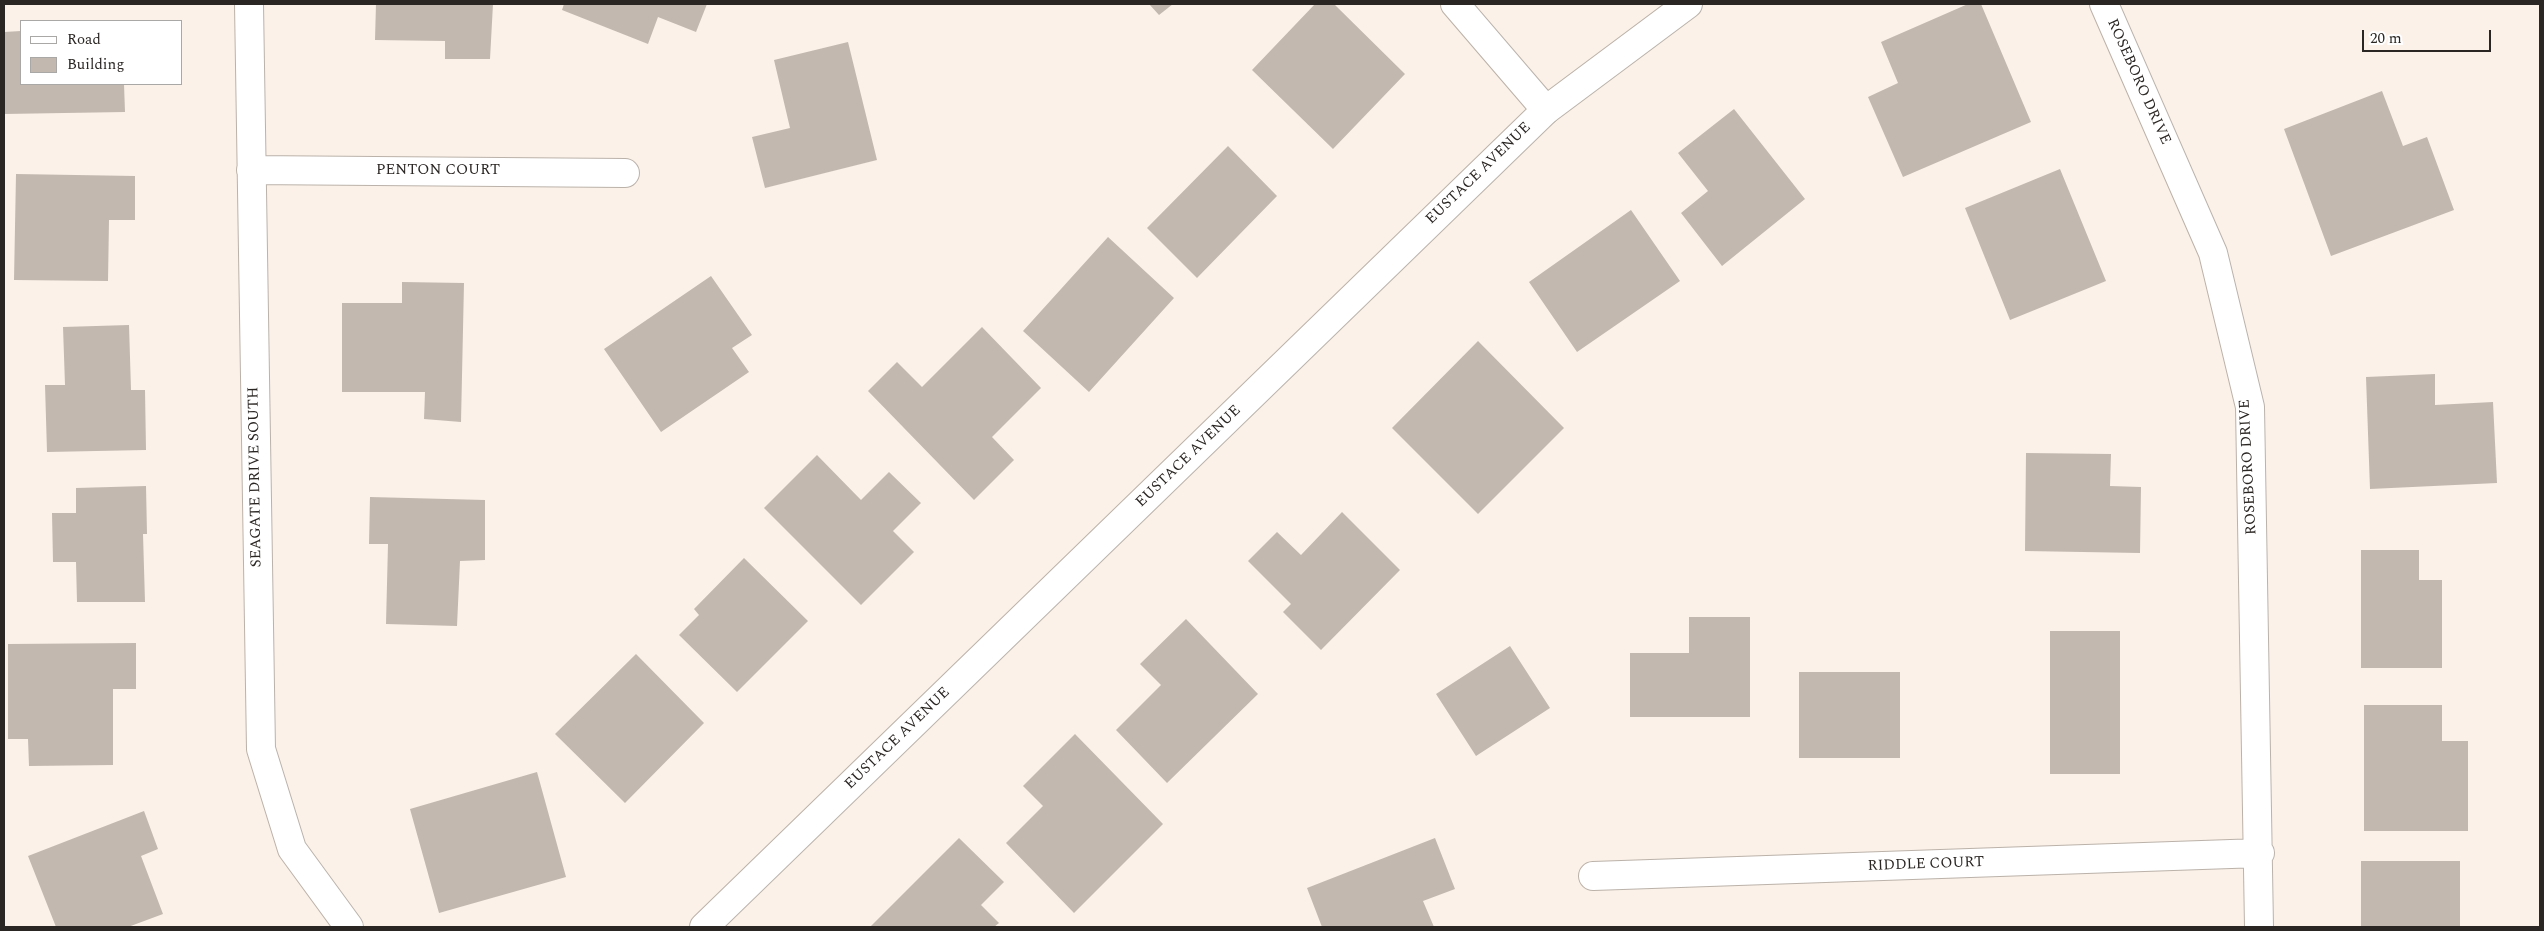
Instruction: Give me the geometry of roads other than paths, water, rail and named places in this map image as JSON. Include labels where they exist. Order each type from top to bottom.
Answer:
[{"type":"street","name":"SEAGATE DRIVE SOUTH","points":[[249,4],[261,749],[292,849],[349,927]]},
{"type":"street","points":[[1454,4],[1546,110]]},
{"type":"street","name":"EUSTACE AVENUE","points":[[704,927],[1546,110],[1688,4]]},
{"type":"street","name":"ROSEBORO DRIVE","points":[[2104,4],[2213,253],[2250,407],[2260,853],[2259,927]]},
{"type":"street","name":"PENTON COURT","points":[[251,170],[625,173]]},
{"type":"street","name":"RIDDLE COURT","points":[[1593,876],[2260,853]]}]
